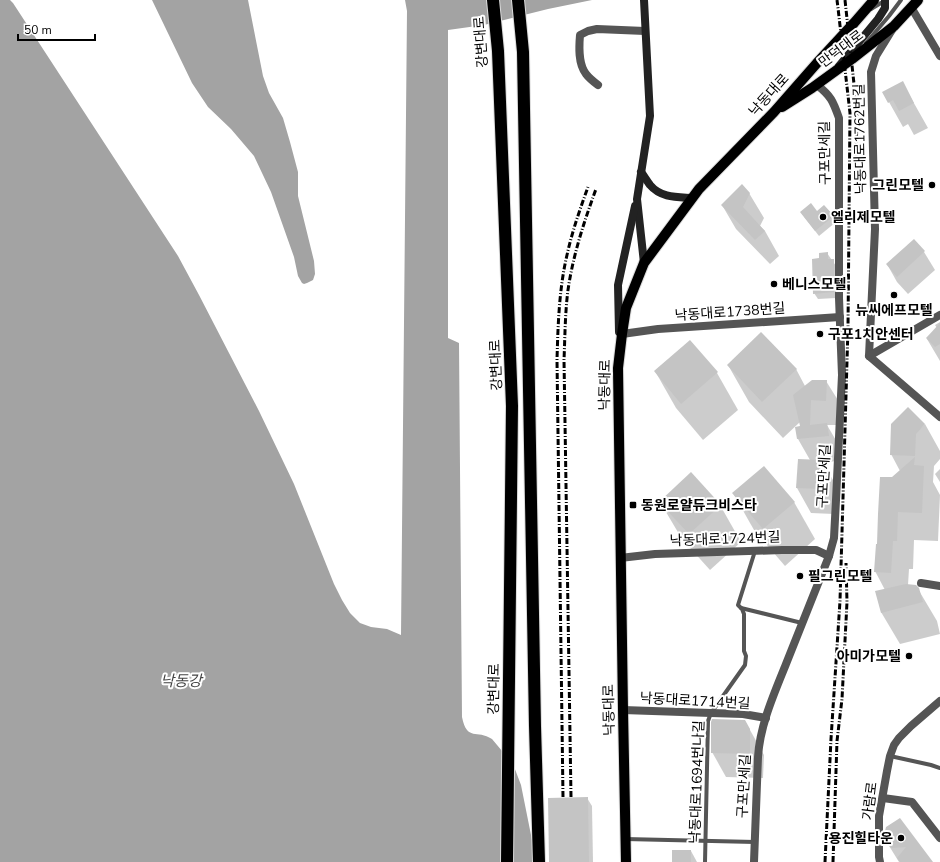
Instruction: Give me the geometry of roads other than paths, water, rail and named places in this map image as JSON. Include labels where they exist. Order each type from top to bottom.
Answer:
[{"type":"highway","name":"강변대로","points":[[493,0],[498,52],[512,406],[507,862]]},
{"type":"highway","points":[[518,0],[524,52],[535,726],[539,862]]},
{"type":"main road","name":"낙동대로","points":[[626,862],[618,368],[626,308],[644,263],[699,189],[774,112],[874,0]]},
{"type":"main road","name":"만덕대로","points":[[774,112],[852,59],[894,26],[914,4]]},
{"type":"street","points":[[620,350],[618,285],[637,199],[650,116],[644,0]]},
{"type":"street","points":[[832,74],[878,19],[885,8],[885,0]]},
{"type":"street","points":[[914,4],[940,56]]},
{"type":"street","name":"낙동대로1762번길","points":[[870,356],[875,229],[871,72],[876,56],[894,26]]},
{"type":"street","points":[[598,85],[586,75],[582,67],[580,57],[580,35],[597,29],[645,31]]},
{"type":"street","name":"구포만세길","points":[[754,862],[759,745],[766,718],[829,556],[834,538],[842,375],[840,318],[839,118],[831,98],[817,84]]},
{"type":"street","points":[[641,172],[658,193],[668,196],[692,198]]},
{"type":"street","points":[[637,199],[644,263]]},
{"type":"street","points":[[940,315],[870,356],[940,418]]},
{"type":"street","name":"낙동대로1738번길","points":[[622,334],[658,330],[840,318]]},
{"type":"street","name":"낙동대로1724번길","points":[[620,558],[655,554],[816,550],[829,556]]},
{"type":"street","points":[[921,583],[940,586]]},
{"type":"street","name":"가람로","points":[[880,862],[879,816],[886,771],[894,745],[908,729],[940,701]]},
{"type":"street","name":"낙동대로1714번길","points":[[623,710],[742,714],[766,718]]},
{"type":"street","points":[[882,798],[912,802],[940,838]]},
{"type":"lane","points":[[861,15],[885,0]]},
{"type":"lane","points":[[852,59],[901,0]]},
{"type":"lane","name":"낙동대로1694번나길","points":[[705,862],[708,721],[711,713],[745,665],[744,614],[738,605],[755,551]]},
{"type":"lane","points":[[741,608],[802,623]]},
{"type":"lane","points":[[890,756],[931,764],[940,768]]},
{"type":"lane","points":[[625,839],[755,842]]},
{"type":"water","name":"낙동강","points":[[0,0],[10,0],[13,3],[178,256],[259,411],[294,484],[334,584],[350,613],[360,623],[371,627],[387,629],[401,635],[407,11],[405,0],[592,0],[484,25],[448,30],[448,338],[459,343],[462,717],[467,730],[473,734],[487,736],[492,739],[513,764],[521,785],[535,862],[0,862]]},
{"type":"water","points":[[152,0],[248,0],[263,76],[269,93],[283,118],[298,172],[298,196],[314,261],[315,274],[313,280],[304,284],[302,283],[298,276],[294,257],[271,192],[254,156],[231,129],[208,107],[192,83]]},
{"type":"railway","points":[[825,862],[840,601],[848,327],[850,113],[837,0]]},
{"type":"railway","points":[[845,0],[857,112],[856,161]]},
{"type":"railway","points":[[563,797],[557,360],[559,307],[564,268],[569,246],[588,187]]},
{"type":"railway","points":[[571,797],[564,360],[565,325],[568,290],[573,264],[583,226],[596,189]]},
{"type":"railway","points":[[833,862],[837,741],[842,699],[847,602],[846,563]]},
{"type":"place","name":"그린모텔","points":[[932,185]]},
{"type":"place","name":"엘리제모텔","points":[[823,217]]},
{"type":"place","name":"베니스모텔","points":[[774,284]]},
{"type":"place","name":"뉴씨에프모텔","points":[[894,295]]},
{"type":"place","name":"구포1치안센터","points":[[820,334]]},
{"type":"place","name":"동원로얄듀크비스타","points":[[633,505]]},
{"type":"place","name":"필그린모텔","points":[[800,576]]},
{"type":"place","name":"아미가모텔","points":[[909,656]]},
{"type":"place","name":"용진힐타운","points":[[901,838]]}]
